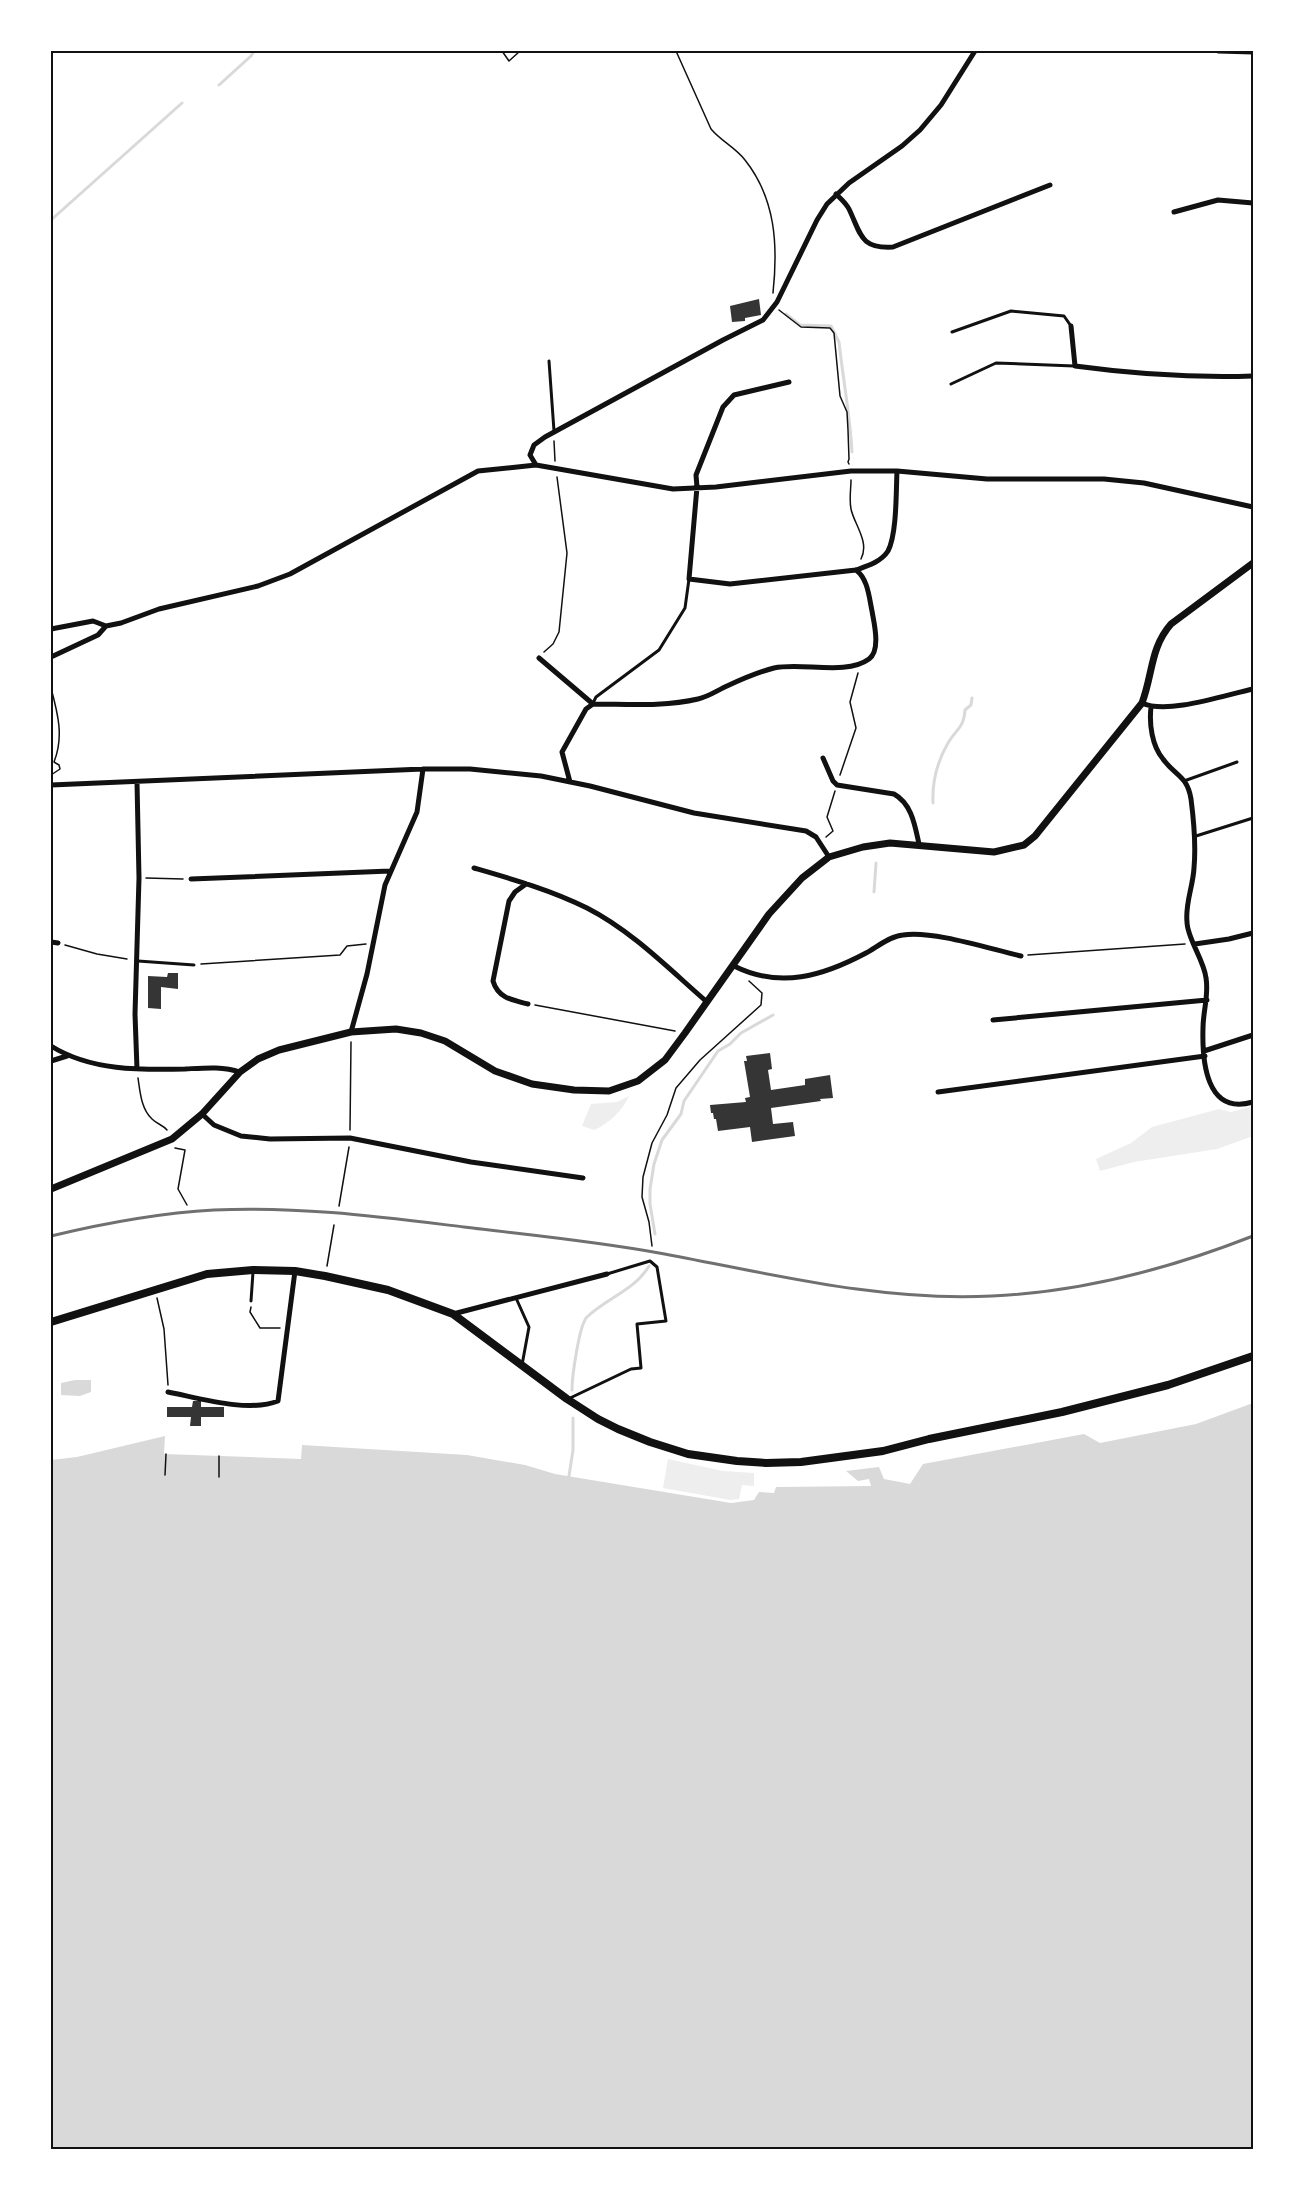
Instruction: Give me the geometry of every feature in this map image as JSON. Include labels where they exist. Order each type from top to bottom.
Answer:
[{"type":"main road","points":[[51,1322],[207,1275],[253,1270],[295,1271],[325,1276],[388,1290],[453,1314],[567,1399],[618,1429],[688,1454],[737,1461],[787,1463],[883,1451],[929,1439],[1062,1412],[1168,1385],[1253,1356]]},
{"type":"street","points":[[536,465],[530,455],[534,445],[554,432],[768,316],[775,307],[817,220],[836,194],[902,146],[920,130],[941,105],[975,51]]},
{"type":"street","points":[[1218,51],[1253,52]]},
{"type":"street","points":[[836,194],[849,208],[861,237],[880,248],[893,247],[1050,185]]},
{"type":"street","points":[[1174,212],[1218,200],[1253,203]]},
{"type":"street","points":[[1071,326],[1075,366],[1170,374],[1253,376]]},
{"type":"street","points":[[789,382],[734,395],[723,406],[696,475],[697,488],[689,579],[730,584],[856,570],[875,563],[887,552],[892,538],[897,471]]},
{"type":"street","points":[[51,629],[93,621],[106,626],[121,623],[159,609],[258,586],[290,574],[478,471],[536,465],[673,489],[716,487],[851,471],[897,471],[987,479],[1125,480],[1253,507]]},
{"type":"street","points":[[51,1189],[172,1139],[202,1114],[240,1072],[258,1059],[279,1050],[351,1032],[396,1029],[421,1033],[445,1041],[495,1071],[532,1084],[574,1090],[609,1091],[638,1081],[665,1060],[769,914],[802,878],[829,857],[876,845],[919,844],[994,852],[1024,845],[1035,836],[1142,703],[1149,682],[1155,649],[1163,633],[1171,624],[1253,564]]},
{"type":"street","points":[[570,782],[562,760],[562,752],[586,709],[593,705],[678,703],[701,699],[741,679],[774,668],[844,667],[865,661],[872,656],[875,648],[873,616],[863,576],[856,570]]},
{"type":"street","points":[[51,657],[98,635],[106,626]]},
{"type":"street","points":[[538,657],[593,705]]},
{"type":"street","points":[[1142,703],[1151,707],[1167,708],[1253,689]]},
{"type":"street","points":[[1151,707],[1152,733],[1160,754],[1184,781],[1190,797],[1194,868],[1186,906],[1187,926],[1206,976],[1204,1054],[1210,1084],[1218,1097],[1229,1104],[1242,1105],[1253,1102]]},
{"type":"street","points":[[823,758],[837,785],[894,794],[900,797],[913,816],[919,844]]},
{"type":"street","points":[[351,1032],[367,974],[371,944],[385,885],[417,812],[423,769]]},
{"type":"street","points":[[51,785],[423,769],[507,772],[570,782],[694,813],[806,831],[816,837],[829,857]]},
{"type":"street","points":[[136,1069],[135,1014],[139,878],[137,782]]},
{"type":"street","points":[[474,868],[526,884],[588,909],[624,931],[707,1002]]},
{"type":"street","points":[[191,879],[390,871]]},
{"type":"street","points":[[526,884],[514,892],[509,901],[493,981],[496,990],[506,998],[528,1004]]},
{"type":"street","points":[[1195,944],[1253,933]]},
{"type":"street","points":[[734,966],[747,972],[781,978],[802,978],[822,973],[857,958],[898,935],[909,934],[931,936],[1021,956]]},
{"type":"street","points":[[51,942],[58,943]]},
{"type":"street","points":[[993,1020],[1207,1000]]},
{"type":"street","points":[[938,1092],[1204,1054],[1253,1035]]},
{"type":"street","points":[[51,1046],[67,1056],[136,1069],[227,1068],[240,1072]]},
{"type":"street","points":[[51,1061],[67,1056]]},
{"type":"street","points":[[202,1114],[214,1125],[241,1136],[350,1141],[583,1178]]},
{"type":"street","points":[[168,1392],[230,1403],[268,1405],[278,1401],[295,1271]]},
{"type":"street","points":[[453,1314],[607,1274]]},
{"type":"lane","points":[[952,332],[1011,311],[1064,316],[1071,326]]},
{"type":"lane","points":[[549,360],[554,432]]},
{"type":"lane","points":[[951,384],[996,363],[1075,366]]},
{"type":"lane","points":[[593,705],[596,697],[659,650],[686,608],[689,579]]},
{"type":"lane","points":[[1184,781],[1237,762]]},
{"type":"lane","points":[[1194,837],[1253,818]]},
{"type":"lane","points":[[138,961],[194,965]]},
{"type":"lane","points":[[567,1399],[631,1369],[641,1368],[636,1324],[666,1320],[657,1267],[650,1261],[607,1274]]},
{"type":"lane","points":[[251,1301],[253,1270]]},
{"type":"lane","points":[[516,1298],[529,1327],[522,1366]]},
{"type":"path","points":[[502,51],[509,61],[520,51]]},
{"type":"path","points":[[676,51],[711,129],[718,138],[743,158],[756,175],[768,203],[773,222],[777,259],[773,296],[775,307],[801,327],[830,328],[834,333],[840,396],[846,412],[848,462],[851,471],[851,510],[860,528],[864,554],[856,570]]},
{"type":"path","points":[[538,657],[553,644],[559,632],[566,565],[566,531],[556,468],[554,432]]},
{"type":"path","points":[[851,712],[853,686],[860,669]]},
{"type":"path","points":[[51,688],[60,731],[59,748],[54,762],[59,765],[60,769],[51,775]]},
{"type":"path","points":[[139,878],[191,879]]},
{"type":"path","points":[[58,943],[97,954],[138,961]]},
{"type":"path","points":[[194,965],[340,955],[347,946],[371,944]]},
{"type":"path","points":[[1021,956],[1195,944]]},
{"type":"path","points":[[652,1246],[642,1186],[652,1143],[667,1115],[676,1089],[688,1073],[761,1005],[762,993],[747,980],[747,972]]},
{"type":"path","points":[[528,1004],[686,1033]]},
{"type":"path","points":[[339,1206],[350,1141],[351,1032]]},
{"type":"path","points":[[136,1069],[142,1102],[151,1119],[166,1127],[175,1148],[185,1150],[178,1189],[187,1205]]},
{"type":"path","points":[[325,1276],[334,1225]]},
{"type":"path","points":[[155,1290],[164,1329],[168,1392]]},
{"type":"path","points":[[251,1301],[250,1312],[260,1328],[287,1329]]},
{"type":"path","points":[[165,1475],[166,1454]]},
{"type":"path","points":[[219,1456],[219,1477]]},
{"type":"shaded area","points":[[629,1096],[619,1112],[605,1124],[594,1130],[582,1126],[591,1104],[617,1102]]},
{"type":"shaded area","points":[[1253,1106],[1253,1136],[1217,1149],[1134,1162],[1100,1171],[1096,1159],[1131,1143],[1152,1127],[1219,1109],[1231,1112]]},
{"type":"shaded area","points":[[91,1380],[91,1392],[80,1396],[61,1395],[61,1383]]},
{"type":"shaded area","points":[[1253,1403],[1253,2149],[51,2149],[51,1460],[77,1457],[165,1436],[164,1454],[301,1459],[302,1445],[467,1455],[525,1465],[555,1474],[731,1503],[754,1500],[759,1492],[774,1493],[776,1487],[871,1486],[869,1479],[858,1481],[846,1471],[879,1467],[884,1479],[910,1484],[923,1464],[1084,1434],[1100,1443],[1196,1424]]},
{"type":"shaded area","points":[[668,1459],[723,1471],[754,1473],[754,1486],[742,1485],[739,1499],[730,1500],[663,1488]]},
{"type":"building","points":[[759,299],[761,315],[745,318],[745,321],[732,322],[730,306]]},
{"type":"building","points":[[168,973],[178,973],[178,989],[161,987],[161,1009],[148,1008],[148,976],[167,977]]},
{"type":"building","points":[[770,1053],[772,1069],[768,1070],[771,1090],[805,1085],[805,1079],[830,1075],[833,1098],[771,1108],[773,1124],[793,1122],[795,1136],[752,1142],[750,1127],[718,1131],[710,1105],[746,1102],[745,1098],[750,1097],[744,1061],[747,1061],[746,1056]]},
{"type":"building","points":[[193,1401],[201,1401],[201,1407],[224,1407],[224,1417],[201,1417],[201,1426],[190,1426],[191,1417],[167,1417],[167,1407],[192,1407]]},
{"type":"waterway","points":[[219,85],[254,51]]},
{"type":"waterway","points":[[51,220],[182,103]]},
{"type":"waterway","points":[[786,314],[800,325],[831,326],[839,342],[852,452]]},
{"type":"waterway","points":[[933,803],[934,780],[938,765],[948,743],[961,725],[965,710],[971,705],[972,698]]},
{"type":"waterway","points":[[874,892],[876,863]]},
{"type":"waterway","points":[[655,1234],[650,1189],[654,1164],[662,1140],[681,1114],[684,1101],[718,1051],[730,1044],[741,1033],[773,1015]]},
{"type":"waterway","points":[[572,1390],[579,1340],[587,1317],[629,1288],[649,1266]]},
{"type":"waterway","points":[[569,1476],[573,1450],[573,1418]]},
{"type":"railway","points":[[51,1236],[132,1219],[193,1211],[245,1209],[339,1213],[586,1242],[659,1253],[824,1284],[908,1295],[950,1297],[1026,1294],[1092,1284],[1189,1259],[1253,1236]]}]
